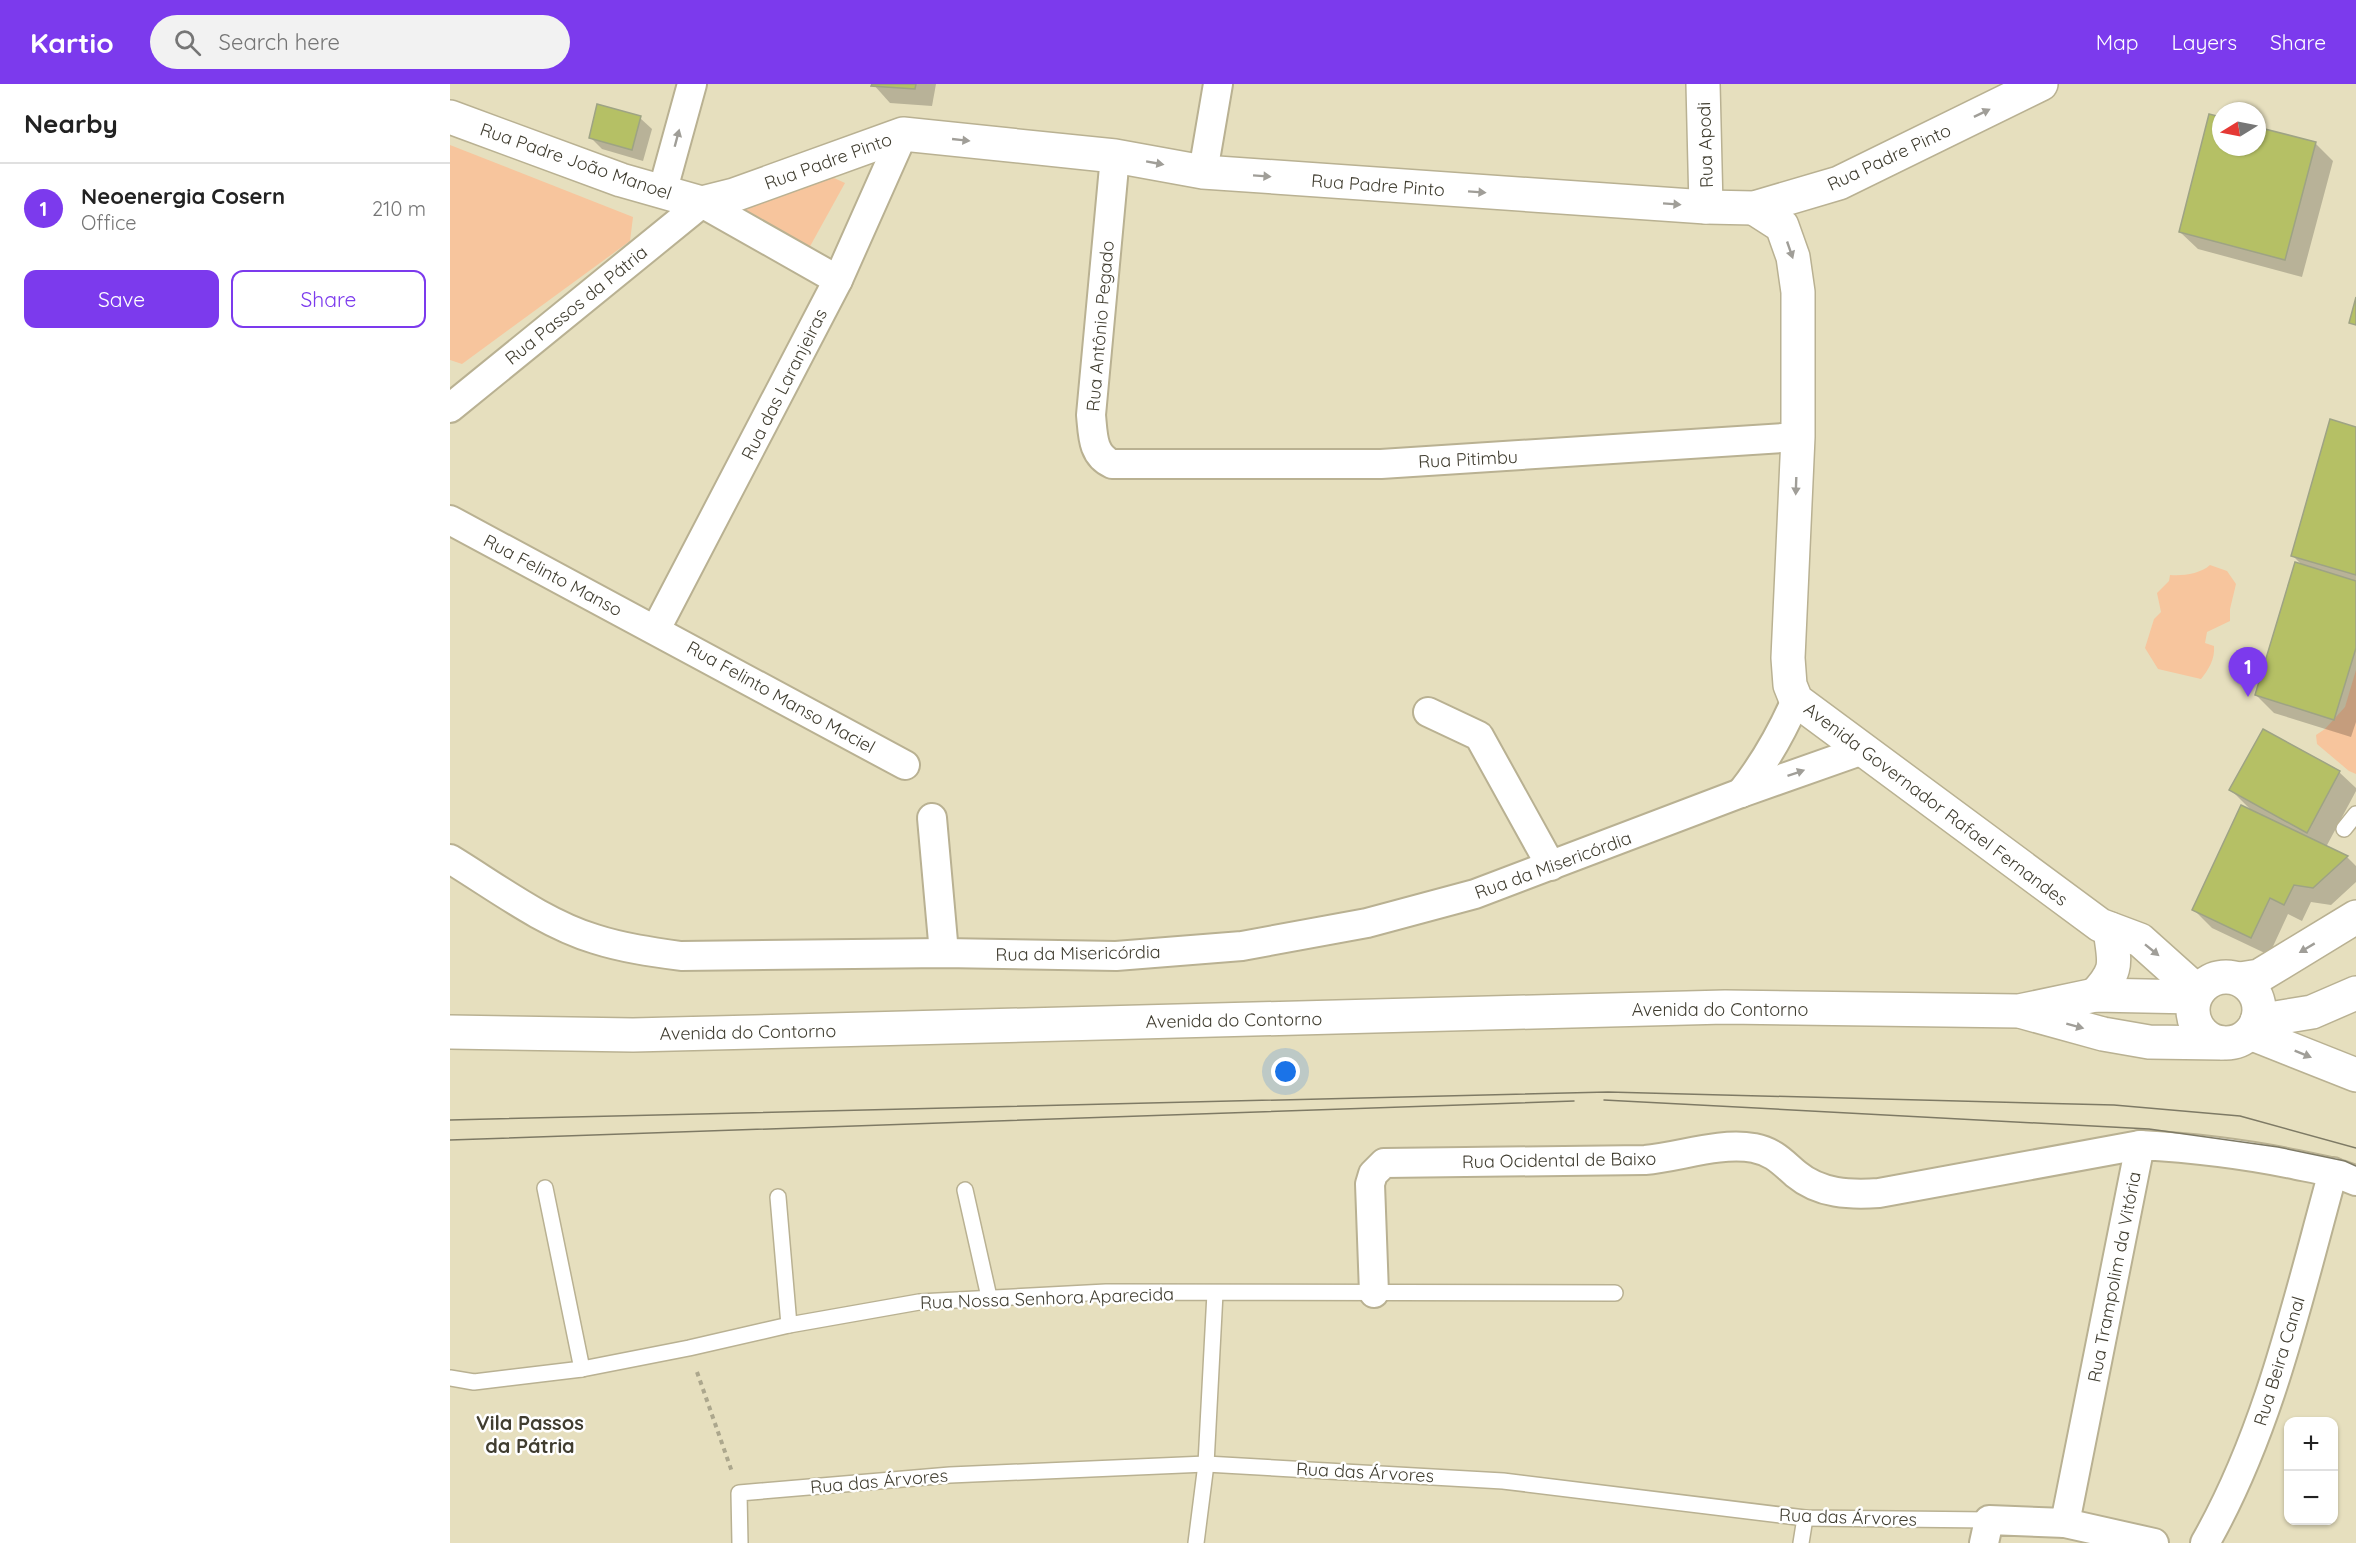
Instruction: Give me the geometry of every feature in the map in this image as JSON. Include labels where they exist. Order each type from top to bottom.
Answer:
[{"type":"main road","name":"Rua Apodi","points":[[1703,84],[1706,207]]},
{"type":"main road","name":"Rua Padre Pinto","points":[[702,203],[734,195],[903,134],[1115,156],[1203,172],[1706,207],[1755,208],[1839,183],[2041,84]]},
{"type":"main road","name":"Rua Padre João Manoel","points":[[450,117],[663,193],[702,203]]},
{"type":"main road","name":"Avenida Governador Rafael Fernandes","points":[[1755,208],[1782,226],[1793,257],[1798,292],[1798,437],[1788,658],[1790,685],[1796,700],[2100,926],[2140,940],[2197,994]]},
{"type":"main road","points":[[2240,980],[2259,976],[2356,917]]},
{"type":"main road","points":[[2095,994],[2114,969],[2110,929]]},
{"type":"main road","points":[[2243,1032],[2259,1005],[2253,990],[2240,980],[2225,976],[2210,981],[2197,994],[2193,1012],[2197,1026],[2207,1036],[2243,1032],[2312,1012],[2356,993]]},
{"type":"main road","name":"Avenida do Contorno","points":[[450,1032],[633,1035],[1725,1007],[2019,1011],[2095,994],[2197,994]]},
{"type":"main road","name":"Avenida do Contorno","points":[[2019,1011],[2103,1034],[2149,1042],[2243,1032]]},
{"type":"main road","points":[[2243,1032],[2356,1075]]},
{"type":"street","points":[[663,193],[692,84]]},
{"type":"street","points":[[1203,172],[1218,84]]},
{"type":"street","name":"Rua das Laranjeiras","points":[[656,629],[838,280],[903,134]]},
{"type":"street","name":"Rua Antônio Pegado","points":[[1115,156],[1091,416],[1094,441],[1097,451],[1104,460],[1112,464],[1137,465]]},
{"type":"street","points":[[702,203],[838,280]]},
{"type":"street","name":"Rua Passos da Pátria","points":[[450,408],[702,203]]},
{"type":"street","name":"Rua Pitimbu","points":[[1137,465],[1391,464],[1798,437]]},
{"type":"street","name":"Rua Felinto Manso","points":[[450,520],[656,629]]},
{"type":"street","name":"Rua Felinto Manso Maciel","points":[[656,629],[905,765]]},
{"type":"street","points":[[1741,793],[1770,754],[1796,700]]},
{"type":"street","points":[[1428,712],[1479,736],[1551,866]]},
{"type":"street","name":"Rua da Misericórdia","points":[[450,860],[553,921],[594,939],[640,951],[681,956],[944,953],[1116,956],[1242,946],[1367,923],[1475,894],[1741,793],[1863,750]]},
{"type":"street","points":[[932,818],[944,953]]},
{"type":"street","points":[[2140,1145],[2209,1149],[2260,1157],[2347,1177]]},
{"type":"street","name":"Rua Ocidental de Baixo","points":[[1374,1293],[1370,1184],[1373,1174],[1384,1163],[1645,1160],[1674,1157],[1704,1149],[1754,1148],[1779,1157],[1798,1176],[1820,1188],[1851,1195],[1879,1192],[2140,1145]]},
{"type":"street","name":"Rua Trampolim da Vitória","points":[[2065,1523],[2140,1145]]},
{"type":"street","name":"Rua Beira Canal","points":[[2205,1543],[2222,1514],[2256,1436],[2287,1337],[2347,1177]]},
{"type":"street","points":[[1987,1532],[2065,1523],[2154,1543]]},
{"type":"lane","points":[[2344,829],[2356,813]]},
{"type":"lane","points":[[544,1188],[582,1369]]},
{"type":"lane","points":[[965,1190],[989,1296]]},
{"type":"lane","points":[[778,1197],[789,1325]]},
{"type":"lane","name":"Rua Nossa Senhora Aparecida","points":[[450,1378],[474,1382],[582,1369],[898,1304],[989,1296],[1106,1292],[1615,1293]]},
{"type":"lane","points":[[1196,1543],[1206,1464],[1215,1293]]},
{"type":"lane","name":"Rua das Árvores","points":[[739,1493],[950,1474],[1206,1464],[1503,1481],[1805,1518],[1987,1532]]},
{"type":"lane","points":[[739,1493],[740,1543]]},
{"type":"lane","points":[[1801,1543],[1805,1518]]},
{"type":"path","points":[[689,1348],[739,1493]]},
{"type":"shaded area","points":[[450,145],[633,217],[630,241],[462,364],[450,360]]},
{"type":"shaded area","points":[[821,172],[845,183],[808,250],[726,213]]},
{"type":"shaded area","points":[[2210,565],[2227,571],[2236,584],[2230,609],[2230,621],[2207,632],[2205,643],[2214,646],[2214,655],[2209,668],[2201,679],[2158,669],[2145,648],[2154,619],[2161,612],[2157,593],[2169,581],[2170,575],[2191,574]]},
{"type":"shaded area","points":[[2356,670],[2356,774],[2349,771],[2317,744],[2316,735],[2325,729],[2345,707]]},
{"type":"building","points":[[872,84],[916,84],[915,89],[871,86]]},
{"type":"building","points":[[597,104],[641,116],[632,150],[589,138]]},
{"type":"building","points":[[2209,114],[2212,115],[2212,156],[2266,156],[2266,129],[2316,142],[2285,260],[2179,232]]},
{"type":"building","points":[[2356,297],[2356,325],[2349,323]]},
{"type":"building","points":[[2330,419],[2356,427],[2356,575],[2291,556]]},
{"type":"building","points":[[2295,562],[2356,581],[2356,648],[2334,720],[2255,695]]},
{"type":"building","points":[[2263,729],[2340,771],[2307,833],[2229,790]]},
{"type":"building","points":[[2241,805],[2348,856],[2313,888],[2294,885],[2284,905],[2270,898],[2251,938],[2192,910]]},
{"type":"tram line","points":[[450,1120],[1608,1092],[2114,1105],[2240,1116],[2356,1148]]},
{"type":"tram line","points":[[1604,1100],[2149,1129],[2278,1147],[2345,1161],[2356,1166]]},
{"type":"tram line","points":[[450,1140],[1574,1101]]},
{"type":"place","name":"Neoenergia Cosern","points":[[2248,697]]},
{"type":"district","name":"Vila Passos da Pátria","points":[[530,1434]]}]
